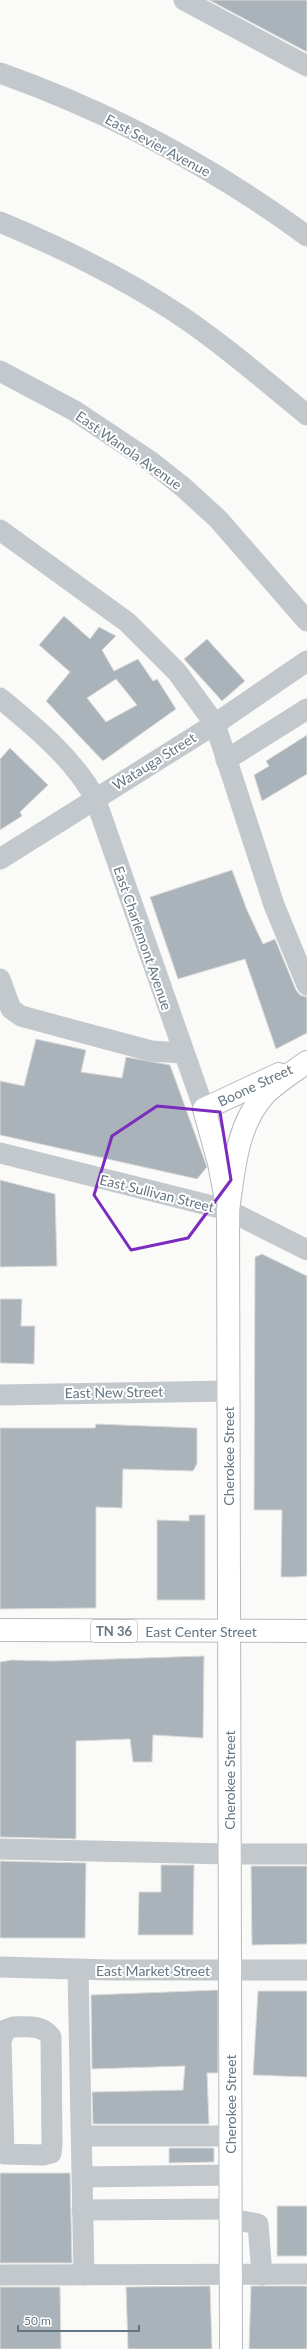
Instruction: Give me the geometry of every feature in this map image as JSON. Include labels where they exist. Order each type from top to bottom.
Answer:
[{"type":"main road","name":"Boone Street","points":[[204,1109],[307,1061]]},
{"type":"main road","points":[[228,1210],[238,1148],[254,1108],[280,1081],[307,1061]]},
{"type":"main road","name":"East Charlemont Avenue","points":[[204,1109],[219,1163],[228,1210]]},
{"type":"main road","name":"Cherokee Street","points":[[228,1210],[231,2349]]},
{"type":"main road","name":"East Center Street","points":[[0,1630],[307,1631]]},
{"type":"street","points":[[184,0],[307,66]]},
{"type":"street","name":"East Sevier Avenue","points":[[0,73],[54,92],[139,131],[224,180],[307,236]]},
{"type":"street","points":[[0,222],[32,235],[107,273],[175,312],[228,350],[307,415]]},
{"type":"street","name":"East Wanola Avenue","points":[[0,371],[75,411],[150,461],[183,487],[218,519],[307,621]]},
{"type":"street","points":[[0,530],[126,622],[177,672],[214,724],[274,905],[307,985]]},
{"type":"street","name":"Watauga Street","points":[[0,859],[94,798],[214,724],[307,661]]},
{"type":"street","name":"East Charlemont Avenue","points":[[0,698],[62,754],[84,778],[94,798],[182,1053],[204,1109]]},
{"type":"street","points":[[226,760],[307,709]]},
{"type":"street","points":[[0,979],[11,1009],[21,1016],[151,1052],[182,1053]]},
{"type":"street","name":"East Sullivan Street","points":[[0,1153],[228,1210],[307,1250]]},
{"type":"street","name":"East New Street","points":[[0,1395],[228,1391]]},
{"type":"street","points":[[0,1849],[230,1854],[307,1854]]},
{"type":"street","name":"East Market Street","points":[[0,1967],[78,1969],[307,1970]]},
{"type":"street","points":[[78,1969],[84,2275]]},
{"type":"street","points":[[13,2027],[46,2030],[50,2037],[51,2044],[51,2153],[43,2155],[4,2154],[1,2113],[1,2035],[5,2030],[13,2027]]},
{"type":"street","points":[[82,2136],[230,2136]]},
{"type":"street","points":[[83,2177],[230,2175]]},
{"type":"street","points":[[82,2210],[230,2214],[258,2224],[261,2269]]},
{"type":"street","points":[[0,2274],[231,2275],[307,2262]]},
{"type":"street","points":[[261,2269],[307,2274]]},
{"type":"highlighted area","points":[[157,1106],[220,1112],[231,1180],[188,1238],[131,1250],[94,1195],[112,1136]]},
{"type":"building","points":[[209,0],[307,0],[307,52]]},
{"type":"building","points":[[64,616],[90,639],[99,627],[116,636],[102,650],[114,671],[138,659],[153,681],[157,679],[176,709],[103,761],[46,701],[70,672],[39,645]],"holes":[[[116,679],[137,705],[106,722],[87,698]]]},
{"type":"building","points":[[207,639],[245,681],[222,701],[184,659]]},
{"type":"building","points":[[307,735],[307,774],[262,801],[254,775],[269,766],[266,761]]},
{"type":"building","points":[[10,748],[48,785],[20,812],[22,816],[0,830],[0,759]]},
{"type":"building","points":[[232,870],[247,910],[263,944],[275,939],[296,990],[300,995],[307,997],[307,1033],[276,1049],[245,959],[178,979],[150,897]]},
{"type":"building","points":[[36,1039],[86,1050],[81,1072],[122,1078],[126,1057],[170,1065],[207,1167],[197,1179],[0,1135],[0,1081],[24,1086]]},
{"type":"building","points":[[0,1180],[55,1194],[57,1266],[0,1267]]},
{"type":"building","points":[[262,1254],[307,1276],[307,1576],[281,1577],[282,1510],[254,1510],[255,1257]]},
{"type":"building","points":[[0,1299],[22,1299],[21,1326],[35,1326],[34,1364],[0,1363]]},
{"type":"building","points":[[96,1424],[197,1428],[197,1464],[193,1471],[123,1469],[122,1508],[96,1507],[96,1608],[0,1609],[0,1428],[95,1428]]},
{"type":"building","points":[[189,1515],[205,1515],[205,1600],[157,1600],[157,1520],[189,1521]]},
{"type":"building","points":[[204,1656],[203,1738],[153,1735],[152,1762],[133,1762],[130,1739],[76,1741],[76,1839],[0,1837],[0,1662],[12,1660],[52,1661]]},
{"type":"building","points":[[0,1861],[86,1863],[85,1938],[0,1938]]},
{"type":"building","points":[[161,1865],[194,1865],[193,1935],[138,1935],[139,1892],[161,1892]]},
{"type":"building","points":[[251,1866],[307,1866],[307,1944],[252,1945]]},
{"type":"building","points":[[218,1990],[218,2073],[207,2073],[209,2124],[93,2124],[92,2092],[183,2090],[185,2066],[92,2069],[91,1995]]},
{"type":"building","points":[[258,1991],[307,1991],[307,2077],[253,2075]]},
{"type":"building","points":[[169,2148],[214,2148],[214,2162],[169,2163]]},
{"type":"building","points":[[0,2173],[70,2173],[72,2263],[0,2263]]},
{"type":"building","points":[[277,2206],[307,2206],[307,2256],[277,2256]]},
{"type":"building","points":[[210,2286],[212,2349],[128,2349],[126,2287]]},
{"type":"building","points":[[251,2286],[307,2286],[307,2349],[249,2349]]},
{"type":"building","points":[[0,2287],[60,2287],[61,2349],[0,2349]]}]
